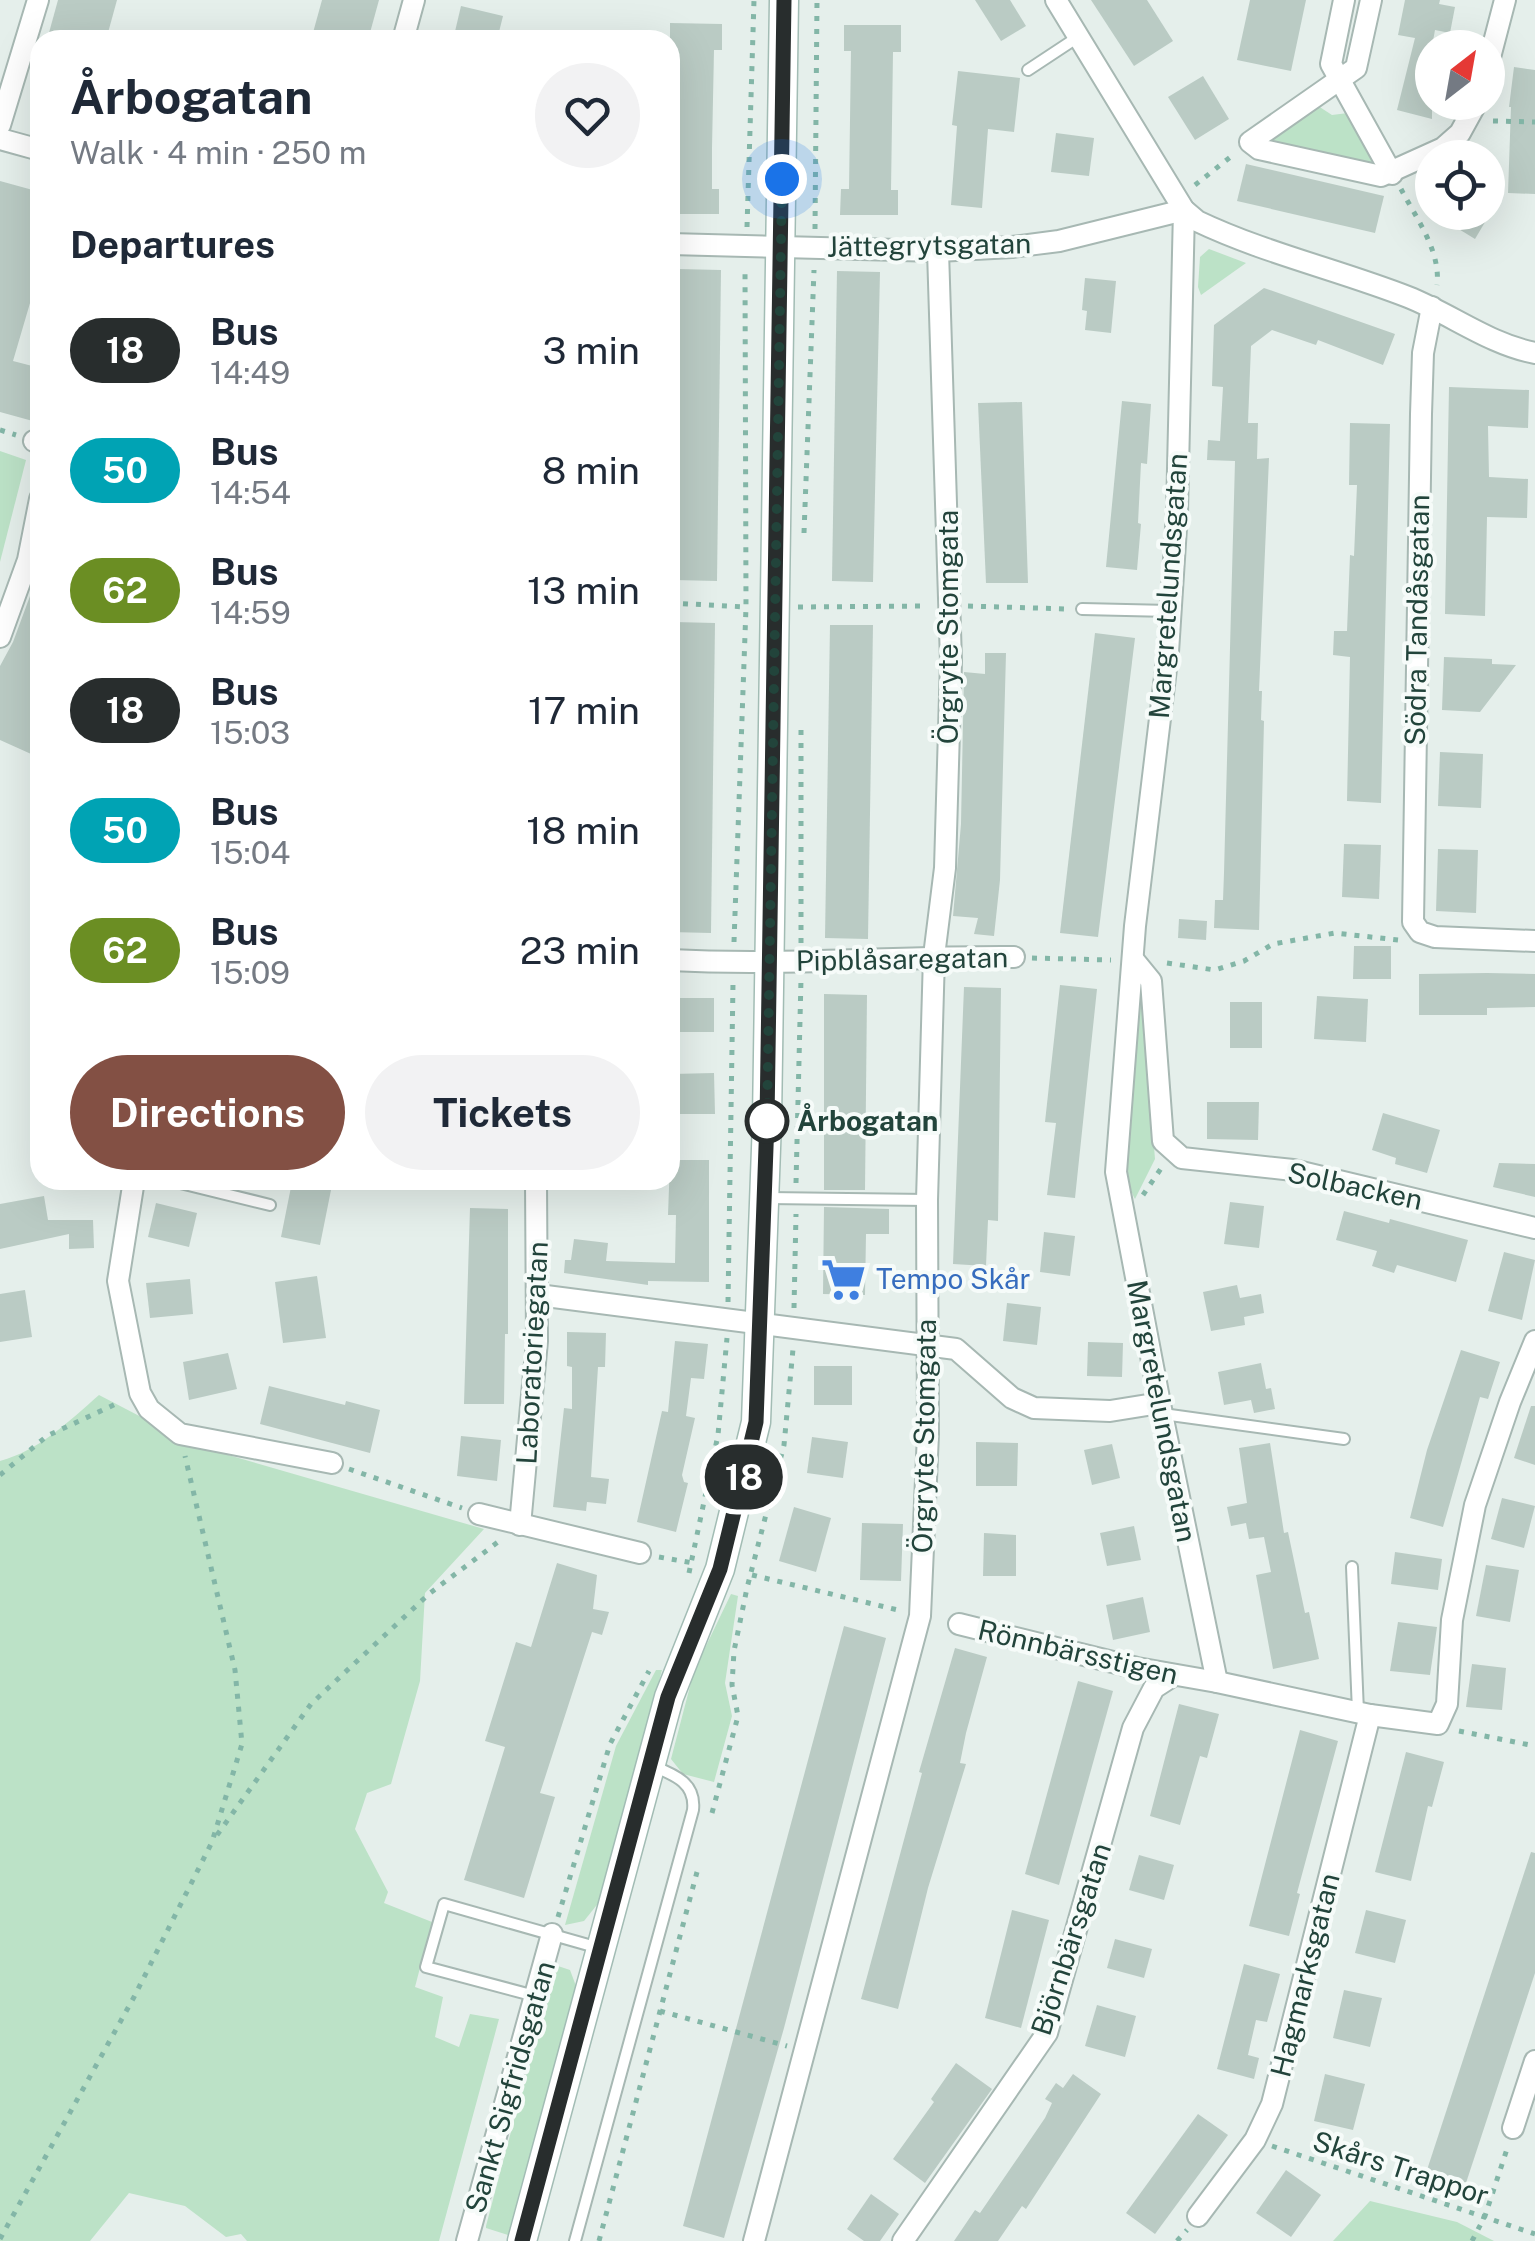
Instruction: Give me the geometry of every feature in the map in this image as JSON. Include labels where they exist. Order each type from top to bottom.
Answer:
[{"type":"street","points":[[0,125],[38,0]]},
{"type":"street","points":[[406,30],[414,0]]},
{"type":"street","name":"Sankt Sigfridsgatan","points":[[522,2241],[668,1697],[720,1569],[756,1422],[765,1198],[784,0]]},
{"type":"street","points":[[1056,0],[1184,210],[1214,229],[1432,307],[1495,340],[1535,353]]},
{"type":"street","points":[[1344,0],[1332,64],[1392,174]]},
{"type":"street","points":[[1370,0],[1356,68],[1250,142],[1259,149],[1381,176],[1442,148],[1471,120]]},
{"type":"street","points":[[1498,30],[1506,0]]},
{"type":"street","points":[[0,139],[30,147]]},
{"type":"street","name":"Jättegrytsgatan","points":[[680,244],[938,251],[1012,247],[1059,240],[1184,210]]},
{"type":"street","name":"Margretelundsgatan","points":[[1184,210],[1177,512],[1116,1172],[1218,1682]]},
{"type":"street","name":"Örgryte Stomgata","points":[[754,2241],[920,1616],[928,1345],[926,1200],[934,956],[945,868],[951,606],[938,251]]},
{"type":"street","name":"Södra Tandåsgatan","points":[[1432,307],[1423,353],[1413,922],[1420,932],[1435,938],[1535,941]]},
{"type":"street","points":[[0,637],[30,571]]},
{"type":"street","name":"Pipblåsaregatan","points":[[680,960],[816,962],[1014,956]]},
{"type":"street","points":[[1133,959],[1151,981],[1163,1141],[1174,1154]]},
{"type":"street","name":"Solbacken","points":[[1174,1154],[1310,1174],[1535,1228]]},
{"type":"street","points":[[132,1190],[118,1281],[140,1393],[149,1409],[180,1434],[332,1463]]},
{"type":"street","name":"Laboratoriegatan","points":[[520,1525],[538,1295],[536,1190]]},
{"type":"street","points":[[538,1295],[956,1349],[1012,1398],[1034,1408],[1161,1409]]},
{"type":"street","name":"Rönnbärsstigen","points":[[959,1624],[1174,1676],[1438,1724],[1447,1704],[1452,1620],[1475,1505],[1535,1341]]},
{"type":"street","points":[[479,1514],[640,1553]]},
{"type":"street","name":"Björnbärsgatan","points":[[902,2241],[1047,2032],[1132,1728],[1154,1688],[1174,1676]]},
{"type":"street","name":"Hagmarksgatan","points":[[1198,2216],[1254,2140],[1272,2104],[1364,1713]]},
{"type":"street","name":"Sankt Sigfridsgatan","points":[[466,2241],[552,1934]]},
{"type":"street","points":[[1513,2128],[1535,2061]]},
{"type":"lane","points":[[1028,70],[1078,37]]},
{"type":"lane","points":[[1082,609],[1170,611]]},
{"type":"lane","points":[[207,1190],[270,1206]]},
{"type":"lane","points":[[765,1198],[926,1200]]},
{"type":"lane","points":[[1161,1409],[1344,1439]]},
{"type":"lane","points":[[1352,1567],[1364,1713]]},
{"type":"lane","points":[[575,2241],[693,1810],[694,1796],[688,1785],[650,1765]]},
{"type":"lane","points":[[535,1996],[426,1968],[444,1904],[600,1948]]},
{"type":"path","points":[[1505,116],[1535,122]]},
{"type":"path","points":[[1184,210],[1196,182],[1227,160]]},
{"type":"path","points":[[1392,174],[1430,242],[1438,278],[1432,307]]},
{"type":"path","points":[[680,603],[1082,609]]},
{"type":"path","name":"Pipblåsaregatan","points":[[1014,956],[1133,959],[1215,970],[1244,961],[1273,944],[1304,937],[1336,932],[1400,941]]},
{"type":"path","points":[[1126,1224],[1156,1173],[1174,1154]]},
{"type":"path","points":[[0,1475],[47,1436],[140,1393]]},
{"type":"path","points":[[180,1434],[235,1670],[242,1744],[212,1842]]},
{"type":"path","points":[[332,1463],[479,1514]]},
{"type":"path","points":[[0,2239],[134,1996],[212,1842],[312,1704],[430,1593],[520,1525]]},
{"type":"path","points":[[640,1553],[920,1616]]},
{"type":"path","points":[[1460,1732],[1535,1746]]},
{"type":"path","points":[[660,2011],[804,2051]]},
{"type":"path","points":[[1472,2241],[1485,2216],[1513,2128]]},
{"type":"path","name":"Skårs Trappor","points":[[1254,2140],[1535,2234]]},
{"type":"green space","points":[[1315,104],[1332,115],[1348,113],[1375,165],[1272,142]]},
{"type":"green space","points":[[1209,249],[1246,263],[1201,295],[1200,257]]},
{"type":"green space","points":[[0,451],[26,460],[0,562]]},
{"type":"green space","points":[[1140,976],[1155,1159],[1135,1199],[1129,1182],[1127,1126]]},
{"type":"green space","points":[[99,1395],[197,1446],[484,1529],[425,1593],[420,1681],[391,1784],[367,1793],[355,1829],[388,1892],[384,1903],[432,1922],[415,1987],[443,1997],[435,2037],[459,2047],[470,2014],[499,2019],[439,2241],[247,2241],[241,2234],[226,2237],[185,2206],[129,2193],[90,2241],[0,2241],[0,1461],[41,1442]]},
{"type":"green space","points":[[731,1594],[738,1596],[725,1683],[732,1716],[714,1782],[683,1774],[671,1759],[694,1671]]},
{"type":"green space","points":[[656,1670],[662,1670],[600,1901],[584,1921],[565,1925],[616,1746]]},
{"type":"green space","points":[[558,1966],[570,1970],[576,1986],[508,2235],[486,2226]]},
{"type":"green space","points":[[1370,2201],[1457,2222],[1494,2241],[1333,2241]]},
{"type":"building","points":[[58,0],[117,0],[109,30],[50,30]]},
{"type":"building","points":[[322,0],[379,0],[371,30],[314,30]]},
{"type":"building","points":[[975,0],[1010,0],[1026,26],[1001,41]]},
{"type":"building","points":[[1091,0],[1147,0],[1173,41],[1134,66]]},
{"type":"building","points":[[1250,0],[1306,0],[1291,71],[1237,60]]},
{"type":"building","points":[[1405,0],[1440,0],[1439,4],[1455,7],[1451,30],[1415,30],[1415,38],[1398,35]]},
{"type":"building","points":[[461,6],[503,16],[500,30],[455,30]]},
{"type":"building","points":[[670,23],[722,24],[722,50],[714,50],[712,148],[712,189],[719,189],[719,214],[680,214],[680,30],[670,30]]},
{"type":"building","points":[[844,25],[901,25],[901,52],[893,52],[891,190],[898,190],[898,215],[840,215],[841,189],[849,189],[851,51],[844,51]]},
{"type":"building","points":[[1415,38],[1415,115],[1397,110]]},
{"type":"building","points":[[1514,67],[1535,70],[1535,194],[1508,193],[1509,107]]},
{"type":"building","points":[[958,71],[1020,78],[1014,132],[988,129],[982,208],[951,205],[957,126],[952,125]]},
{"type":"building","points":[[1203,76],[1229,119],[1195,140],[1168,97]]},
{"type":"building","points":[[1056,133],[1094,138],[1089,176],[1051,172]]},
{"type":"building","points":[[1246,164],[1384,196],[1375,233],[1237,201]]},
{"type":"building","points":[[0,181],[30,189],[30,303],[13,361],[30,365],[30,420],[0,412]]},
{"type":"building","points":[[1460,230],[1480,230],[1475,239]]},
{"type":"building","points":[[680,269],[721,270],[717,581],[680,580]]},
{"type":"building","points":[[837,271],[880,272],[873,582],[832,581]]},
{"type":"building","points":[[1085,278],[1116,281],[1111,333],[1085,330]]},
{"type":"building","points":[[1264,288],[1395,334],[1383,365],[1318,340],[1316,345],[1272,330],[1251,346],[1248,423],[1258,423],[1257,459],[1269,458],[1259,691],[1264,721],[1259,930],[1214,928],[1215,900],[1223,900],[1235,461],[1207,460],[1208,440],[1220,441],[1223,387],[1212,386],[1214,325]]},
{"type":"building","points":[[1449,387],[1529,390],[1528,428],[1488,426],[1489,477],[1528,479],[1527,518],[1487,517],[1485,616],[1445,614]]},
{"type":"building","points":[[1122,401],[1151,404],[1147,464],[1141,463],[1137,570],[1106,567]]},
{"type":"building","points":[[1022,402],[1028,583],[986,583],[978,403]]},
{"type":"building","points":[[1350,423],[1390,424],[1381,803],[1347,801],[1350,657],[1333,655],[1334,631],[1347,631],[1350,555],[1354,556],[1357,485],[1349,485]]},
{"type":"building","points":[[30,596],[30,754],[0,740],[0,666]]},
{"type":"building","points":[[680,622],[715,623],[711,933],[680,932]]},
{"type":"building","points":[[830,625],[873,625],[868,939],[825,938]]},
{"type":"building","points":[[1095,633],[1135,638],[1098,937],[1060,933]]},
{"type":"building","points":[[985,653],[1006,653],[1000,880],[994,936],[974,934],[978,918],[953,916],[961,824],[964,672],[985,674]]},
{"type":"building","points":[[1444,657],[1492,659],[1492,664],[1516,665],[1480,712],[1442,710]]},
{"type":"building","points":[[1440,752],[1483,754],[1481,808],[1438,806]]},
{"type":"building","points":[[1344,844],[1381,845],[1379,899],[1342,897]]},
{"type":"building","points":[[1438,849],[1478,850],[1476,913],[1436,911]]},
{"type":"building","points":[[1179,919],[1207,921],[1206,940],[1178,938]]},
{"type":"building","points":[[1354,946],[1391,946],[1391,979],[1353,979]]},
{"type":"building","points":[[1419,974],[1535,974],[1535,1007],[1487,1008],[1487,1015],[1419,1015]]},
{"type":"building","points":[[1060,985],[1097,989],[1075,1198],[1047,1195],[1056,1123],[1045,1122]]},
{"type":"building","points":[[964,987],[1001,988],[998,1221],[988,1220],[986,1266],[953,1264]]},
{"type":"building","points":[[824,994],[867,995],[865,1190],[824,1190]]},
{"type":"building","points":[[1317,996],[1368,999],[1366,1042],[1314,1039]]},
{"type":"building","points":[[680,998],[714,998],[714,1032],[680,1032]]},
{"type":"building","points":[[1230,1002],[1262,1002],[1262,1048],[1230,1048]]},
{"type":"building","points":[[714,1073],[715,1114],[680,1114],[680,1074]]},
{"type":"building","points":[[1207,1102],[1259,1102],[1258,1140],[1207,1139]]},
{"type":"building","points":[[1383,1113],[1440,1130],[1427,1173],[1395,1164],[1396,1158],[1372,1150]]},
{"type":"building","points":[[680,1160],[709,1160],[709,1282],[648,1281],[648,1285],[564,1273],[565,1260],[571,1260],[574,1239],[608,1243],[606,1261],[675,1263],[676,1215],[668,1215],[669,1190],[680,1190]]},
{"type":"building","points":[[1499,1163],[1535,1164],[1535,1197],[1493,1187]]},
{"type":"building","points":[[290,1190],[331,1190],[320,1245],[281,1237]]},
{"type":"building","points":[[44,1196],[48,1220],[93,1220],[94,1248],[69,1249],[69,1234],[0,1249],[0,1204]]},
{"type":"building","points":[[1230,1202],[1264,1206],[1259,1248],[1224,1244]]},
{"type":"building","points":[[156,1203],[197,1213],[189,1247],[148,1237]]},
{"type":"building","points":[[824,1207],[889,1209],[889,1234],[866,1234],[865,1295],[823,1294]]},
{"type":"building","points":[[470,1208],[508,1209],[504,1404],[464,1404]]},
{"type":"building","points":[[1344,1211],[1468,1240],[1456,1282],[1397,1265],[1394,1273],[1372,1266],[1377,1251],[1336,1240]]},
{"type":"building","points":[[1044,1232],[1075,1236],[1070,1276],[1040,1272]]},
{"type":"building","points":[[1504,1252],[1535,1260],[1522,1320],[1488,1311]]},
{"type":"building","points":[[317,1276],[326,1338],[283,1343],[275,1282]]},
{"type":"building","points":[[190,1279],[193,1314],[150,1318],[146,1283]]},
{"type":"building","points":[[1237,1285],[1240,1298],[1261,1294],[1264,1313],[1244,1317],[1245,1325],[1211,1331],[1203,1292]]},
{"type":"building","points":[[25,1290],[32,1337],[0,1342],[0,1294]]},
{"type":"building","points":[[1007,1303],[1041,1307],[1037,1345],[1003,1341]]},
{"type":"building","points":[[567,1332],[606,1333],[605,1367],[598,1367],[591,1477],[609,1479],[606,1504],[587,1502],[586,1511],[553,1507],[564,1408],[572,1409]]},
{"type":"building","points":[[675,1341],[708,1344],[704,1379],[691,1378],[686,1416],[695,1418],[682,1475],[688,1483],[676,1532],[637,1522],[662,1411],[668,1412]]},
{"type":"building","points":[[1088,1342],[1123,1343],[1122,1377],[1087,1376]]},
{"type":"building","points":[[1461,1350],[1500,1362],[1488,1399],[1480,1397],[1443,1527],[1410,1518],[1427,1450]]},
{"type":"building","points":[[228,1353],[237,1389],[189,1400],[183,1362]]},
{"type":"building","points":[[1261,1363],[1275,1409],[1254,1413],[1251,1400],[1224,1405],[1218,1372]]},
{"type":"building","points":[[814,1366],[852,1366],[852,1405],[814,1405]]},
{"type":"building","points":[[269,1386],[380,1410],[370,1453],[260,1424]]},
{"type":"building","points":[[1531,1406],[1535,1406],[1535,1465],[1514,1458]]},
{"type":"building","points":[[461,1436],[501,1440],[497,1481],[457,1476]]},
{"type":"building","points":[[812,1437],[848,1442],[843,1478],[807,1473]]},
{"type":"building","points":[[976,1442],[1018,1443],[1017,1486],[976,1486]]},
{"type":"building","points":[[1270,1443],[1284,1533],[1288,1532],[1319,1659],[1273,1669],[1256,1575],[1271,1572],[1264,1537],[1249,1539],[1246,1523],[1231,1526],[1227,1507],[1247,1503],[1239,1448]]},
{"type":"building","points":[[1112,1444],[1120,1478],[1092,1485],[1084,1450]]},
{"type":"building","points":[[1502,1498],[1535,1506],[1524,1548],[1491,1539]]},
{"type":"building","points":[[794,1507],[831,1518],[816,1572],[779,1561]]},
{"type":"building","points":[[862,1523],[903,1524],[901,1581],[860,1580]]},
{"type":"building","points":[[1134,1526],[1141,1560],[1107,1566],[1100,1533]]},
{"type":"building","points":[[984,1533],[1016,1535],[1016,1576],[983,1576]]},
{"type":"building","points":[[1395,1552],[1442,1559],[1438,1590],[1391,1584]]},
{"type":"building","points":[[557,1563],[597,1575],[593,1609],[609,1612],[602,1635],[592,1632],[540,1793],[555,1797],[524,1898],[464,1880],[505,1747],[485,1741],[516,1642],[531,1647]]},
{"type":"building","points":[[1486,1565],[1519,1570],[1510,1622],[1476,1616]]},
{"type":"building","points":[[1143,1597],[1150,1632],[1113,1640],[1106,1605]]},
{"type":"building","points":[[1398,1622],[1437,1627],[1430,1675],[1390,1671]]},
{"type":"building","points":[[844,1626],[886,1638],[784,2028],[724,2238],[683,2226]]},
{"type":"building","points":[[955,1648],[987,1657],[960,1763],[966,1764],[928,1888],[898,2009],[861,1999]]},
{"type":"building","points":[[1472,1664],[1506,1668],[1502,1710],[1466,1707]]},
{"type":"building","points":[[1078,1681],[1113,1691],[1059,1885],[1025,1874]]},
{"type":"building","points":[[1179,1704],[1219,1714],[1207,1758],[1200,1756],[1180,1825],[1150,1816]]},
{"type":"building","points":[[1300,1730],[1338,1741],[1289,1936],[1249,1926]]},
{"type":"building","points":[[1406,1752],[1444,1762],[1432,1807],[1428,1806],[1411,1881],[1375,1872]]},
{"type":"building","points":[[1531,1852],[1535,1853],[1535,1973],[1466,2183],[1427,2170]]},
{"type":"building","points":[[1139,1855],[1174,1865],[1164,1900],[1129,1890]]},
{"type":"building","points":[[1012,1910],[1049,1920],[1021,2028],[985,2018]]},
{"type":"building","points":[[1366,1910],[1406,1920],[1395,1963],[1355,1953]]},
{"type":"building","points":[[1115,1939],[1152,1949],[1144,1978],[1107,1968]]},
{"type":"building","points":[[1244,1964],[1280,1974],[1267,2022],[1256,2020],[1248,2055],[1259,2058],[1254,2079],[1217,2069]]},
{"type":"building","points":[[1344,1990],[1382,1998],[1370,2047],[1333,2038]]},
{"type":"building","points":[[1097,2005],[1136,2016],[1125,2057],[1085,2046]]},
{"type":"building","points":[[956,2063],[992,2089],[925,2183],[893,2159],[934,2102],[931,2099]]},
{"type":"building","points":[[1073,2074],[1101,2094],[1026,2209],[1022,2206],[998,2241],[954,2241],[975,2210],[980,2213],[1045,2118],[1052,2103],[1045,2099],[1056,2083],[1063,2088]]},
{"type":"building","points":[[1325,2074],[1365,2084],[1353,2130],[1314,2121]]},
{"type":"building","points":[[1198,2114],[1228,2135],[1155,2234],[1126,2213]]},
{"type":"building","points":[[1286,2170],[1321,2195],[1291,2237],[1256,2213]]},
{"type":"building","points":[[871,2194],[899,2214],[880,2241],[864,2241],[847,2229]]},
{"type":"bus line","name":"18","points":[[522,2241],[668,1697],[720,1569],[756,1422],[767,1120],[784,0]]},
{"type":"place","name":"Årbogatan","points":[[767,1121]]},
{"type":"place","name":"Tempo Skår","points":[[843,1279]]},
{"type":"route","points":[[767,1121],[782,179]]}]
